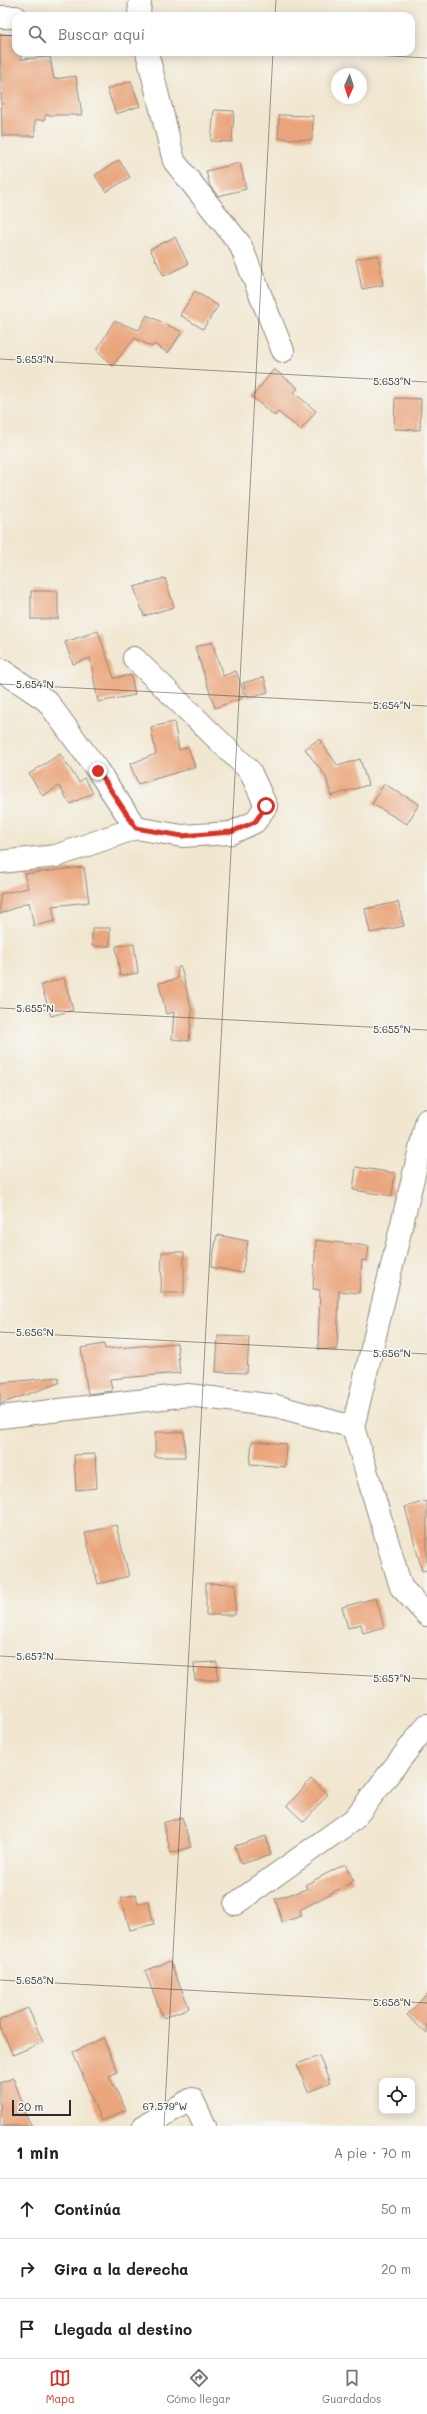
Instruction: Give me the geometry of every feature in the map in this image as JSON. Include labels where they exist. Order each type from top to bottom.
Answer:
[{"type":"street","points":[[139,12],[140,0]]},
{"type":"street","points":[[0,17],[12,17]]},
{"type":"street","points":[[148,56],[174,161],[240,244],[283,351]]},
{"type":"street","points":[[0,862],[56,856],[136,828],[182,836],[231,832],[255,822],[266,806],[250,771],[134,658]]},
{"type":"street","points":[[0,669],[47,701],[98,771],[136,828]]},
{"type":"street","points":[[427,1120],[353,1427],[401,1587],[427,1615]]},
{"type":"street","points":[[0,1417],[188,1395],[276,1406],[353,1427]]},
{"type":"street","points":[[235,1904],[354,1819],[427,1725]]},
{"type":"street","points":[[144,2126],[192,2099],[205,2126]]},
{"type":"building","points":[[0,34],[12,35],[12,56],[21,56],[21,59],[50,57],[54,79],[76,76],[82,115],[45,115],[45,120],[35,120],[35,136],[2,136]]},
{"type":"building","points":[[131,81],[140,106],[116,114],[107,89]]},
{"type":"building","points":[[214,110],[234,111],[232,142],[211,141]]},
{"type":"building","points":[[279,115],[313,116],[312,140],[278,138]]},
{"type":"building","points":[[119,160],[130,177],[106,192],[95,175]]},
{"type":"building","points":[[240,163],[246,189],[218,196],[210,186],[206,171]]},
{"type":"building","points":[[175,237],[188,264],[164,276],[150,249]]},
{"type":"building","points":[[378,255],[383,285],[362,289],[356,259]]},
{"type":"building","points":[[195,291],[218,306],[203,329],[180,315]]},
{"type":"building","points":[[147,315],[182,332],[168,353],[154,344],[152,347],[135,338],[112,366],[97,350],[114,321],[139,330]]},
{"type":"building","points":[[274,369],[298,388],[294,393],[316,411],[301,430],[278,412],[275,416],[252,397]]},
{"type":"building","points":[[395,398],[421,399],[420,430],[394,429]]},
{"type":"building","points":[[165,578],[174,607],[144,616],[134,587]]},
{"type":"building","points":[[31,591],[58,591],[58,619],[31,619]]},
{"type":"building","points":[[98,631],[114,678],[131,675],[135,695],[98,702],[90,658],[73,664],[65,642]]},
{"type":"building","points":[[212,642],[223,676],[236,671],[245,697],[215,708],[195,647]]},
{"type":"building","points":[[264,677],[268,692],[248,698],[243,683]]},
{"type":"building","points":[[174,722],[179,750],[188,747],[195,767],[138,784],[130,764],[156,754],[151,727]]},
{"type":"building","points":[[319,739],[338,766],[360,759],[368,785],[331,796],[326,777],[305,749]]},
{"type":"building","points":[[60,754],[79,782],[84,778],[93,793],[70,804],[59,786],[43,796],[29,774]]},
{"type":"building","points":[[384,784],[419,804],[407,824],[372,804]]},
{"type":"building","points":[[84,867],[89,902],[52,906],[55,921],[34,926],[29,902],[0,914],[0,894],[28,888],[24,874]]},
{"type":"building","points":[[398,902],[404,926],[370,933],[365,909]]},
{"type":"building","points":[[92,928],[110,928],[110,946],[92,946]]},
{"type":"building","points":[[134,944],[138,973],[120,976],[116,946]]},
{"type":"building","points":[[178,967],[181,967],[192,1012],[189,1041],[172,1039],[174,1012],[166,1014],[159,983],[177,979]]},
{"type":"building","points":[[64,978],[73,1010],[51,1016],[41,985]]},
{"type":"building","points":[[356,1167],[395,1173],[392,1196],[353,1190]]},
{"type":"building","points":[[217,1235],[248,1241],[242,1273],[211,1267]]},
{"type":"building","points":[[316,1240],[369,1246],[367,1261],[362,1260],[359,1293],[339,1291],[337,1350],[318,1349],[320,1290],[313,1289]]},
{"type":"building","points":[[162,1252],[184,1252],[184,1293],[161,1293]]},
{"type":"building","points":[[218,1336],[249,1337],[247,1373],[216,1372]]},
{"type":"building","points":[[177,1343],[180,1373],[110,1379],[112,1391],[88,1394],[81,1348],[104,1344],[105,1349]]},
{"type":"building","points":[[58,1377],[59,1383],[0,1404],[0,1383]]},
{"type":"building","points":[[155,1432],[184,1432],[185,1457],[155,1457]]},
{"type":"building","points":[[252,1441],[286,1444],[285,1467],[250,1464]]},
{"type":"building","points":[[95,1454],[97,1488],[76,1490],[74,1455]]},
{"type":"building","points":[[427,1501],[427,1570],[422,1571],[405,1507]]},
{"type":"building","points":[[116,1525],[129,1576],[98,1584],[85,1533]]},
{"type":"building","points":[[206,1583],[236,1584],[235,1615],[206,1615]]},
{"type":"building","points":[[376,1598],[384,1627],[363,1633],[361,1624],[348,1628],[342,1607]]},
{"type":"building","points":[[217,1662],[218,1680],[195,1680],[194,1663]]},
{"type":"building","points":[[311,1779],[328,1794],[304,1822],[287,1806]]},
{"type":"building","points":[[182,1817],[191,1847],[171,1853],[163,1823]]},
{"type":"building","points":[[266,1836],[271,1855],[241,1864],[235,1846]]},
{"type":"building","points":[[345,1864],[354,1881],[300,1910],[302,1916],[282,1922],[275,1899],[307,1889],[305,1885]]},
{"type":"building","points":[[136,1894],[138,1904],[148,1901],[154,1924],[130,1930],[121,1898]]},
{"type":"building","points":[[170,1961],[189,2008],[163,2018],[145,1971]]},
{"type":"building","points":[[427,1994],[427,2034],[407,2015]]},
{"type":"building","points":[[28,2008],[43,2042],[13,2055],[0,2026],[0,2020]]},
{"type":"building","points":[[103,2038],[118,2072],[109,2076],[126,2110],[101,2121],[73,2052]]},
{"type":"building","points":[[319,2056],[330,2083],[308,2092],[297,2064]]},
{"type":"building","points":[[13,2078],[24,2107],[22,2108],[32,2126],[0,2126],[0,2083]]},
{"type":"route","points":[[98,771],[136,828],[182,836],[231,832],[255,822],[266,806]]}]
